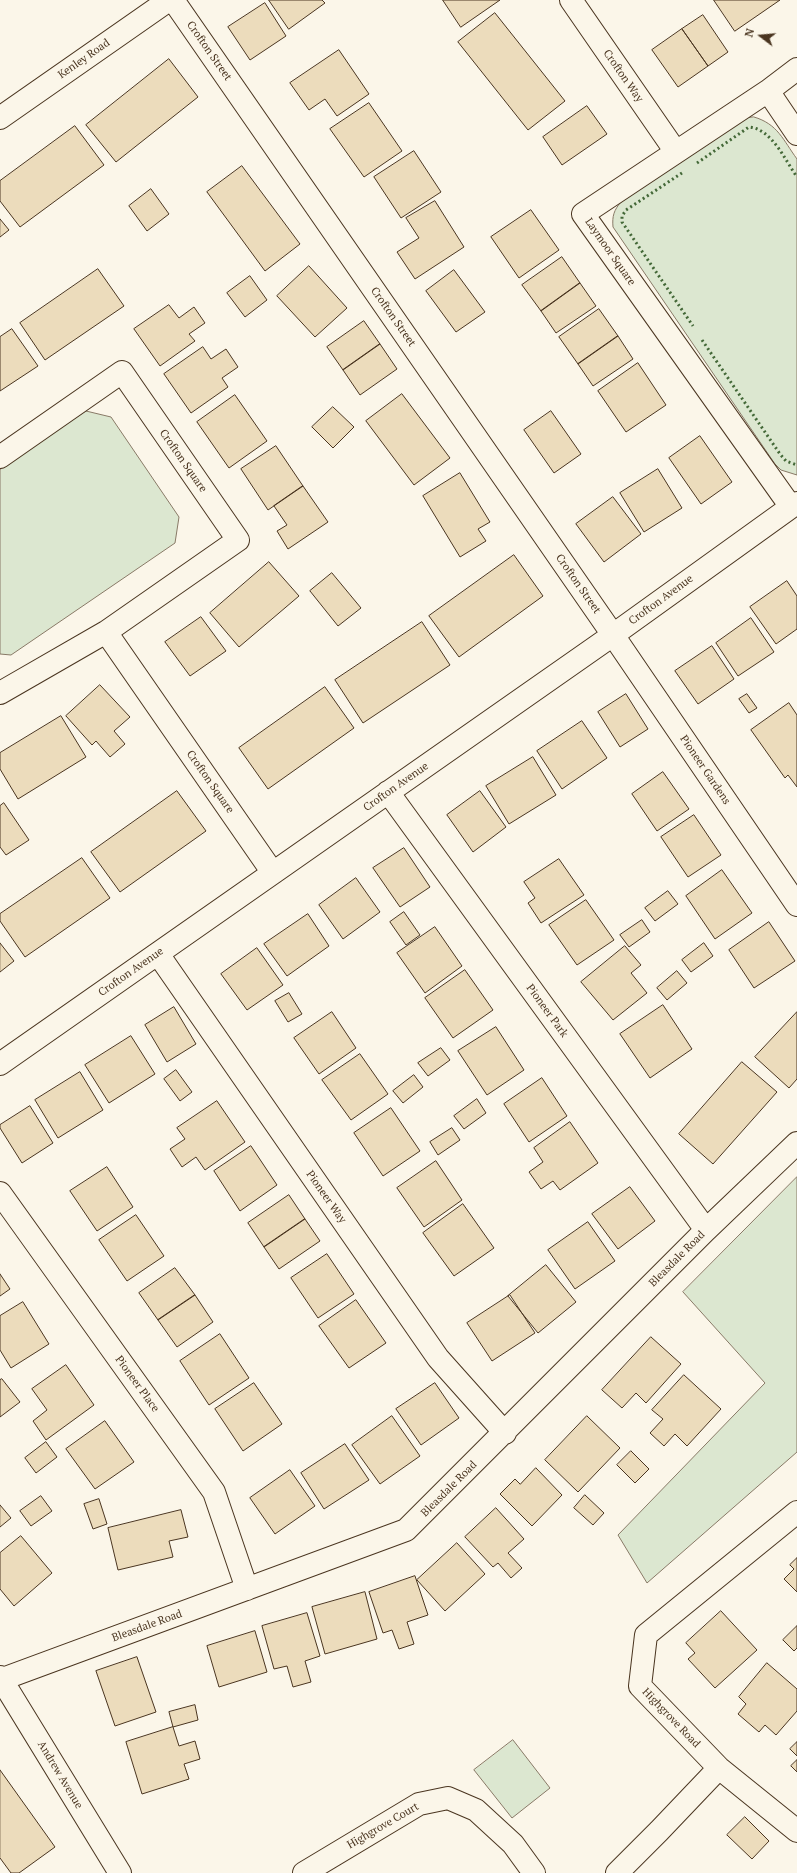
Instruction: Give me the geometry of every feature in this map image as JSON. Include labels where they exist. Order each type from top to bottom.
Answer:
[{"type":"street","name":"Kenley Road","points":[[0,118],[169,0]]},
{"type":"street","name":"Crofton Street","points":[[173,0],[613,635]]},
{"type":"street","name":"Crofton Way","points":[[571,0],[676,152]]},
{"type":"street","name":"Laymoor Square","points":[[794,505],[583,214],[768,91],[797,69]]},
{"type":"street","points":[[768,91],[797,134]]},
{"type":"street","name":"Crofton Square","points":[[0,457],[122,372],[238,540],[106,632],[0,692]]},
{"type":"street","name":"Crofton Avenue","points":[[0,1064],[613,635],[794,505]]},
{"type":"street","name":"Crofton Square","points":[[106,632],[273,874]]},
{"type":"street","name":"Pioneer Gardens","points":[[613,635],[797,905]]},
{"type":"street","name":"Pioneer Park","points":[[388,792],[706,1230]]},
{"type":"street","name":"Pioneer Way","points":[[158,954],[438,1358],[505,1434]]},
{"type":"street","name":"Bleasdale Road","points":[[0,1679],[406,1530],[505,1434],[706,1230],[797,1143]]},
{"type":"street","name":"Pioneer Place","points":[[0,1193],[214,1492],[247,1589]]},
{"type":"street","name":"Highgrove Road","points":[[797,1512],[646,1636],[640,1686],[719,1768],[797,1831]]},
{"type":"street","name":"Andrew Avenue","points":[[0,1679],[120,1873]]},
{"type":"street","points":[[616,1873],[719,1768]]},
{"type":"street","name":"Highgrove Court","points":[[304,1873],[419,1804],[448,1798],[476,1810],[513,1844],[534,1873]]},
{"type":"green space","points":[[754,117],[762,120],[774,128],[784,139],[797,159],[797,475],[781,470],[775,464],[613,227],[614,213],[621,202],[745,118]]},
{"type":"green space","points":[[86,411],[111,417],[179,517],[175,543],[11,655],[0,654],[0,470]]},
{"type":"green space","points":[[797,1177],[797,1452],[647,1583],[618,1535],[765,1383],[683,1292]]},
{"type":"green space","points":[[513,1740],[550,1788],[512,1818],[474,1770]]},
{"type":"building","points":[[269,0],[322,0],[325,3],[289,29]]},
{"type":"building","points":[[443,0],[500,0],[461,27]]},
{"type":"building","points":[[714,0],[780,0],[735,31]]},
{"type":"building","points":[[265,3],[286,36],[250,60],[228,27]]},
{"type":"building","points":[[495,13],[565,101],[528,130],[458,42]]},
{"type":"building","points":[[703,15],[728,52],[708,66],[682,29]]},
{"type":"building","points":[[682,29],[708,66],[678,87],[652,50]]},
{"type":"building","points":[[339,50],[369,94],[337,116],[325,99],[309,110],[290,83]]},
{"type":"building","points":[[169,59],[198,97],[116,162],[86,125]]},
{"type":"building","points":[[369,103],[402,151],[364,177],[330,129]]},
{"type":"building","points":[[587,106],[607,134],[562,165],[543,137]]},
{"type":"building","points":[[75,126],[104,165],[20,227],[0,201],[0,181]]},
{"type":"building","points":[[414,151],[441,192],[401,218],[374,177]]},
{"type":"building","points":[[242,166],[300,244],[265,271],[207,192]]},
{"type":"building","points":[[151,189],[169,214],[147,231],[129,206]]},
{"type":"building","points":[[435,201],[464,247],[415,279],[397,252],[419,238],[406,218]]},
{"type":"building","points":[[531,210],[559,250],[519,278],[491,237]]},
{"type":"building","points":[[0,219],[9,230],[0,237]]},
{"type":"building","points":[[562,257],[580,283],[541,311],[522,285]]},
{"type":"building","points":[[309,266],[347,308],[315,337],[277,296]]},
{"type":"building","points":[[98,269],[124,306],[45,360],[20,323]]},
{"type":"building","points":[[454,270],[485,312],[456,332],[426,291]]},
{"type":"building","points":[[250,276],[267,300],[245,317],[227,293]]},
{"type":"building","points":[[580,283],[596,306],[556,333],[541,311]]},
{"type":"building","points":[[169,305],[179,318],[194,307],[205,323],[189,334],[195,341],[160,366],[134,329]]},
{"type":"building","points":[[599,309],[618,336],[578,364],[559,337]]},
{"type":"building","points":[[364,321],[380,344],[343,370],[327,347]]},
{"type":"building","points":[[12,329],[38,366],[0,391],[0,337]]},
{"type":"building","points":[[618,336],[633,359],[593,386],[578,364]]},
{"type":"building","points":[[380,344],[397,369],[360,395],[343,370]]},
{"type":"building","points":[[203,347],[211,359],[226,349],[238,367],[222,378],[228,387],[191,413],[164,374]]},
{"type":"building","points":[[638,363],[666,405],[626,432],[598,391]]},
{"type":"building","points":[[402,394],[450,458],[414,485],[366,421]]},
{"type":"building","points":[[235,395],[267,441],[229,468],[197,422]]},
{"type":"building","points":[[333,407],[354,427],[333,448],[312,427]]},
{"type":"building","points":[[551,411],[581,454],[554,473],[524,430]]},
{"type":"building","points":[[700,436],[732,482],[701,504],[669,458]]},
{"type":"building","points":[[276,446],[303,486],[268,510],[241,469]]},
{"type":"building","points":[[658,469],[682,508],[644,532],[620,493]]},
{"type":"building","points":[[460,473],[490,522],[478,529],[486,541],[460,557],[423,496]]},
{"type":"building","points":[[303,486],[328,522],[288,549],[277,531],[287,525],[274,506]]},
{"type":"building","points":[[613,497],[641,534],[604,562],[576,524]]},
{"type":"building","points":[[514,555],[543,596],[459,657],[429,616]]},
{"type":"building","points":[[269,562],[299,596],[239,647],[210,613]]},
{"type":"building","points":[[332,573],[361,608],[338,626],[310,591]]},
{"type":"building","points":[[787,581],[797,596],[797,629],[776,644],[750,607]]},
{"type":"building","points":[[201,617],[226,651],[190,676],[165,642]]},
{"type":"building","points":[[751,618],[774,652],[738,676],[716,643]]},
{"type":"building","points":[[422,622],[450,665],[363,723],[335,680]]},
{"type":"building","points":[[712,646],[734,679],[698,704],[675,671]]},
{"type":"building","points":[[100,685],[130,717],[114,731],[125,744],[110,757],[96,741],[92,745],[66,716]]},
{"type":"building","points":[[325,687],[354,728],[268,789],[239,748]]},
{"type":"building","points":[[626,694],[648,729],[620,747],[598,712]]},
{"type":"building","points":[[747,694],[757,708],[749,713],[739,699]]},
{"type":"building","points":[[789,703],[797,715],[797,787],[788,775],[785,778],[751,730]]},
{"type":"building","points":[[61,716],[86,757],[18,799],[0,769],[0,753]]},
{"type":"building","points":[[582,721],[607,758],[562,789],[537,751]]},
{"type":"building","points":[[533,757],[556,795],[509,824],[486,786]]},
{"type":"building","points":[[663,772],[689,809],[657,831],[632,794]]},
{"type":"building","points":[[177,791],[206,831],[120,892],[91,852]]},
{"type":"building","points":[[480,791],[506,827],[473,852],[447,815]]},
{"type":"building","points":[[4,803],[29,840],[6,855],[0,847],[0,806]]},
{"type":"building","points":[[694,815],[721,855],[688,877],[661,837]]},
{"type":"building","points":[[404,848],[430,887],[400,907],[373,868]]},
{"type":"building","points":[[82,858],[110,898],[25,957],[0,921],[0,914]]},
{"type":"building","points":[[559,859],[584,895],[541,923],[528,903],[535,898],[524,882]]},
{"type":"building","points":[[722,870],[752,913],[715,939],[686,896]]},
{"type":"building","points":[[356,878],[380,912],[343,939],[319,905]]},
{"type":"building","points":[[668,891],[678,904],[655,921],[645,908]]},
{"type":"building","points":[[586,900],[614,940],[577,965],[549,925]]},
{"type":"building","points":[[404,912],[420,935],[406,945],[390,922]]},
{"type":"building","points":[[308,914],[329,946],[287,976],[264,944]]},
{"type":"building","points":[[642,920],[650,932],[629,947],[620,935]]},
{"type":"building","points":[[769,922],[795,961],[754,988],[729,950]]},
{"type":"building","points":[[435,927],[462,966],[425,993],[397,953]]},
{"type":"building","points":[[0,943],[14,961],[0,972]]},
{"type":"building","points":[[704,943],[713,956],[691,972],[682,960]]},
{"type":"building","points":[[625,946],[641,965],[631,973],[647,993],[613,1020],[581,982]]},
{"type":"building","points":[[257,948],[283,985],[247,1010],[221,974]]},
{"type":"building","points":[[465,970],[493,1010],[453,1038],[425,998]]},
{"type":"building","points":[[677,971],[687,983],[667,1000],[657,988]]},
{"type":"building","points":[[289,993],[302,1014],[288,1022],[275,1001]]},
{"type":"building","points":[[663,1005],[692,1049],[650,1078],[620,1034]]},
{"type":"building","points":[[174,1007],[196,1044],[167,1062],[145,1025]]},
{"type":"building","points":[[332,1012],[356,1048],[319,1074],[294,1038]]},
{"type":"building","points":[[797,1012],[797,1079],[789,1088],[755,1057]]},
{"type":"building","points":[[496,1027],[524,1070],[487,1095],[458,1051]]},
{"type":"building","points":[[131,1036],[155,1074],[109,1103],[85,1065]]},
{"type":"building","points":[[441,1048],[450,1060],[428,1076],[418,1063]]},
{"type":"building","points":[[360,1054],[388,1094],[351,1120],[322,1080]]},
{"type":"building","points":[[742,1062],[777,1092],[713,1164],[679,1134]]},
{"type":"building","points":[[176,1070],[192,1092],[180,1101],[164,1079]]},
{"type":"building","points":[[80,1072],[103,1110],[58,1138],[35,1100]]},
{"type":"building","points":[[414,1075],[423,1087],[403,1103],[393,1091]]},
{"type":"building","points":[[542,1078],[567,1116],[529,1142],[504,1104]]},
{"type":"building","points":[[477,1099],[486,1113],[464,1129],[454,1116]]},
{"type":"building","points":[[217,1101],[245,1142],[205,1170],[196,1157],[182,1167],[170,1149],[185,1139],[177,1128]]},
{"type":"building","points":[[30,1106],[53,1143],[22,1163],[0,1128],[0,1125]]},
{"type":"building","points":[[391,1108],[420,1151],[383,1176],[354,1133]]},
{"type":"building","points":[[570,1122],[598,1163],[560,1190],[553,1181],[541,1189],[529,1172],[543,1162],[534,1148]]},
{"type":"building","points":[[452,1128],[460,1140],[438,1155],[430,1142]]},
{"type":"building","points":[[251,1146],[277,1185],[240,1211],[214,1171]]},
{"type":"building","points":[[436,1161],[462,1200],[424,1227],[397,1188]]},
{"type":"building","points":[[107,1167],[133,1207],[97,1231],[70,1191]]},
{"type":"building","points":[[630,1187],[655,1221],[618,1249],[592,1214]]},
{"type":"building","points":[[289,1195],[305,1219],[264,1247],[248,1223]]},
{"type":"building","points":[[463,1204],[494,1248],[454,1276],[423,1233]]},
{"type":"building","points":[[136,1215],[164,1256],[127,1281],[99,1240]]},
{"type":"building","points":[[305,1219],[320,1241],[279,1269],[264,1247]]},
{"type":"building","points":[[588,1222],[615,1261],[575,1289],[548,1250]]},
{"type":"building","points":[[327,1254],[354,1294],[318,1318],[291,1278]]},
{"type":"building","points":[[546,1265],[576,1302],[538,1333],[508,1296]]},
{"type":"building","points":[[175,1268],[195,1295],[158,1320],[139,1293]]},
{"type":"building","points":[[0,1274],[10,1289],[0,1296]]},
{"type":"building","points":[[195,1295],[213,1322],[177,1347],[158,1320]]},
{"type":"building","points":[[510,1295],[535,1333],[492,1361],[467,1323]]},
{"type":"building","points":[[356,1300],[386,1343],[349,1368],[319,1326]]},
{"type":"building","points":[[23,1302],[49,1344],[11,1368],[0,1350],[0,1316]]},
{"type":"building","points":[[220,1334],[249,1378],[209,1405],[180,1361]]},
{"type":"building","points":[[651,1337],[681,1364],[646,1403],[636,1393],[622,1408],[602,1390]]},
{"type":"building","points":[[66,1365],[94,1405],[46,1440],[33,1421],[47,1410],[32,1389]]},
{"type":"building","points":[[684,1375],[721,1409],[687,1446],[675,1434],[664,1446],[650,1433],[663,1419],[652,1410]]},
{"type":"building","points":[[2,1379],[20,1402],[0,1417],[0,1380]]},
{"type":"building","points":[[254,1383],[282,1424],[243,1451],[215,1409]]},
{"type":"building","points":[[435,1383],[459,1418],[421,1445],[396,1409]]},
{"type":"building","points":[[392,1416],[420,1456],[380,1484],[352,1445]]},
{"type":"building","points":[[587,1416],[620,1448],[578,1492],[545,1460]]},
{"type":"building","points":[[105,1421],[134,1462],[95,1489],[66,1449]]},
{"type":"building","points":[[46,1442],[57,1457],[36,1473],[25,1458]]},
{"type":"building","points":[[345,1444],[369,1480],[324,1509],[301,1473]]},
{"type":"building","points":[[631,1451],[649,1469],[635,1483],[617,1465]]},
{"type":"building","points":[[536,1468],[562,1495],[532,1526],[500,1494],[515,1479],[520,1484]]},
{"type":"building","points":[[290,1470],[315,1506],[275,1534],[250,1498]]},
{"type":"building","points":[[585,1495],[604,1513],[593,1525],[574,1508]]},
{"type":"building","points":[[41,1496],[52,1511],[31,1526],[20,1511]]},
{"type":"building","points":[[99,1499],[107,1524],[93,1529],[84,1504]]},
{"type":"building","points":[[0,1505],[11,1518],[0,1527]]},
{"type":"building","points":[[496,1508],[524,1539],[508,1553],[522,1568],[511,1578],[498,1563],[493,1567],[465,1537]]},
{"type":"building","points":[[181,1510],[188,1537],[169,1541],[173,1557],[118,1570],[108,1528]]},
{"type":"building","points":[[21,1536],[52,1573],[14,1606],[0,1589],[0,1553]]},
{"type":"building","points":[[457,1543],[485,1574],[445,1611],[417,1580]]},
{"type":"building","points":[[797,1558],[797,1592],[784,1579],[794,1569],[790,1565]]},
{"type":"building","points":[[415,1576],[428,1615],[407,1622],[414,1644],[399,1649],[392,1630],[383,1633],[369,1592]]},
{"type":"building","points":[[365,1592],[377,1639],[325,1654],[312,1607]]},
{"type":"building","points":[[721,1611],[757,1650],[715,1688],[688,1659],[695,1653],[686,1643]]},
{"type":"building","points":[[307,1613],[320,1656],[305,1661],[311,1682],[293,1687],[287,1666],[274,1669],[262,1626]]},
{"type":"building","points":[[797,1626],[797,1648],[794,1651],[783,1640]]},
{"type":"building","points":[[255,1631],[267,1672],[219,1687],[207,1646]]},
{"type":"building","points":[[137,1657],[156,1712],[115,1726],[96,1671]]},
{"type":"building","points":[[767,1663],[797,1689],[797,1711],[776,1735],[765,1725],[759,1732],[738,1714],[746,1704],[739,1697]]},
{"type":"building","points":[[195,1705],[198,1720],[173,1727],[169,1712]]},
{"type":"building","points":[[173,1727],[179,1746],[195,1741],[200,1759],[184,1764],[189,1779],[142,1794],[126,1742]]},
{"type":"building","points":[[797,1742],[797,1756],[790,1749]]},
{"type":"building","points":[[797,1760],[797,1772],[791,1766]]},
{"type":"building","points":[[0,1770],[55,1847],[19,1873],[11,1873],[0,1858]]},
{"type":"building","points":[[745,1817],[769,1841],[752,1859],[727,1835]]},
{"type":"hedge","points":[[697,163],[749,127],[765,133],[771,139],[783,154],[797,177]]},
{"type":"hedge","points":[[682,173],[626,210],[622,216],[622,222],[693,326]]},
{"type":"hedge","points":[[702,340],[780,454],[786,461],[797,465]]}]
